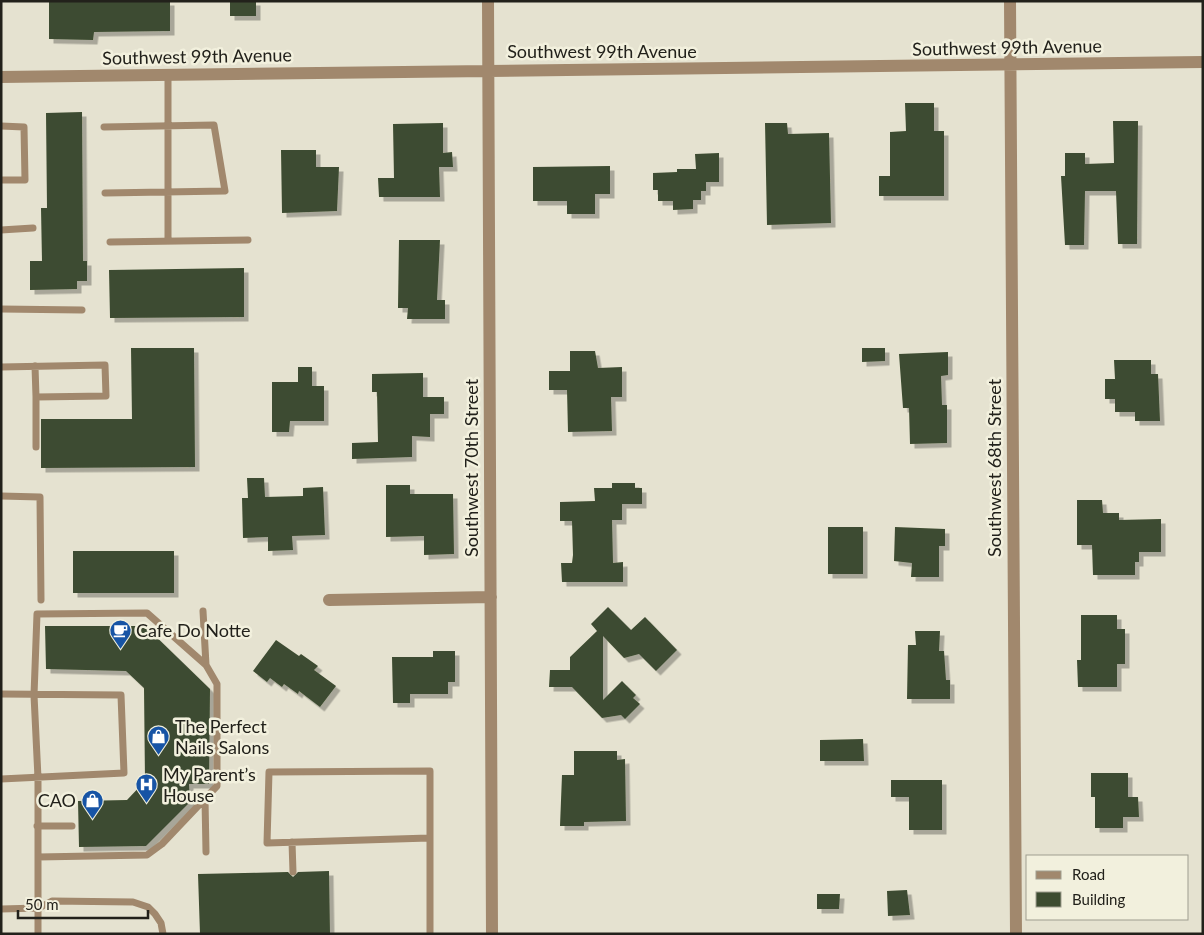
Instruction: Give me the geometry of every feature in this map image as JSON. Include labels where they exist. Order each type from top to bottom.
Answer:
[{"type":"street","name":"Southwest 70th Street","points":[[488,1],[492,934]]},
{"type":"street","name":"Southwest 68th Street","points":[[1010,1],[1016,934]]},
{"type":"street","name":"Southwest 99th Avenue","points":[[1,77],[1203,62]]},
{"type":"street","points":[[329,600],[491,598]]},
{"type":"lane","points":[[168,75],[168,241]]},
{"type":"lane","points":[[104,127],[214,125],[225,191],[105,193]]},
{"type":"lane","points":[[1,126],[24,127],[25,180],[1,180]]},
{"type":"lane","points":[[1,230],[33,228]]},
{"type":"lane","points":[[110,242],[248,240]]},
{"type":"lane","points":[[1,309],[82,310]]},
{"type":"lane","points":[[1,367],[105,365],[106,396],[36,397]]},
{"type":"lane","points":[[35,366],[36,447]]},
{"type":"lane","points":[[1,496],[40,498],[41,600]]},
{"type":"lane","points":[[203,611],[206,665]]},
{"type":"lane","points":[[38,857],[147,855],[162,844],[217,786],[217,684],[206,665],[147,613],[37,614],[34,694],[38,778],[37,826],[38,934]]},
{"type":"lane","points":[[1,694],[121,695],[124,773],[1,779]]},
{"type":"lane","points":[[429,838],[267,843],[269,772],[430,771],[430,934]]},
{"type":"lane","points":[[205,799],[206,852]]},
{"type":"lane","points":[[37,826],[72,826]]},
{"type":"lane","points":[[292,842],[293,872]]},
{"type":"lane","points":[[1,909],[39,908],[52,901],[133,902],[148,907],[155,914],[161,923],[163,934]]},
{"type":"building","points":[[49,1],[170,1],[170,31],[94,32],[93,40],[49,39]]},
{"type":"building","points":[[230,1],[256,1],[256,16],[230,16]]},
{"type":"building","points":[[905,103],[934,103],[934,131],[944,131],[944,196],[879,196],[879,176],[890,176],[890,132],[906,131]]},
{"type":"building","points":[[82,112],[83,261],[87,261],[87,281],[77,281],[77,289],[30,290],[30,261],[42,261],[41,208],[47,208],[46,113]]},
{"type":"building","points":[[1113,121],[1138,121],[1137,244],[1118,244],[1116,191],[1085,191],[1084,245],[1065,245],[1061,176],[1065,176],[1065,153],[1085,153],[1085,164],[1114,163]]},
{"type":"building","points":[[443,123],[443,153],[452,152],[453,167],[439,167],[440,197],[379,197],[378,178],[394,178],[393,124]]},
{"type":"building","points":[[765,123],[787,123],[788,134],[829,133],[831,223],[767,225]]},
{"type":"building","points":[[281,150],[316,150],[316,167],[339,167],[337,211],[282,213]]},
{"type":"building","points":[[719,153],[719,182],[706,182],[706,191],[701,191],[701,200],[693,200],[693,209],[673,210],[673,201],[658,201],[658,190],[653,190],[653,173],[677,172],[677,169],[696,169],[695,154]]},
{"type":"building","points":[[610,166],[610,194],[595,194],[595,214],[567,214],[567,201],[533,201],[533,167]]},
{"type":"building","points":[[399,240],[440,240],[437,300],[445,300],[445,319],[407,319],[408,308],[398,308]]},
{"type":"building","points":[[244,268],[244,317],[110,318],[109,270]]},
{"type":"building","points":[[131,348],[194,348],[195,467],[41,468],[41,419],[132,419]]},
{"type":"building","points":[[862,348],[885,348],[885,361],[862,362]]},
{"type":"building","points":[[570,351],[595,351],[598,368],[622,367],[622,397],[611,397],[612,431],[568,432],[567,390],[549,390],[549,371],[570,371]]},
{"type":"building","points":[[948,352],[948,375],[941,376],[942,405],[947,405],[947,443],[910,444],[909,408],[903,408],[899,354]]},
{"type":"building","points":[[1114,360],[1151,360],[1151,374],[1158,374],[1160,421],[1135,421],[1135,412],[1115,412],[1115,399],[1105,399],[1105,379],[1115,379]]},
{"type":"building","points":[[298,367],[312,367],[312,386],[324,386],[324,421],[290,421],[289,432],[272,432],[272,382],[298,382]]},
{"type":"building","points":[[423,373],[423,397],[444,397],[444,414],[430,414],[430,437],[412,436],[412,457],[352,459],[352,443],[378,442],[377,392],[372,392],[372,374]]},
{"type":"building","points":[[247,478],[264,478],[265,497],[303,496],[303,488],[323,487],[325,535],[292,536],[293,550],[268,551],[268,537],[243,538],[242,498],[248,498]]},
{"type":"building","points":[[612,483],[635,483],[635,488],[642,488],[642,504],[622,504],[622,520],[612,520],[613,563],[623,562],[623,582],[562,582],[561,563],[572,563],[573,555],[572,521],[560,521],[560,502],[595,501],[594,488],[612,488]]},
{"type":"building","points":[[386,485],[410,485],[410,494],[453,494],[454,554],[424,555],[424,536],[386,537]]},
{"type":"building","points":[[1077,500],[1102,500],[1103,513],[1119,513],[1119,520],[1161,519],[1161,552],[1139,552],[1139,562],[1135,562],[1135,575],[1093,575],[1092,545],[1077,545]]},
{"type":"building","points":[[828,527],[863,527],[863,574],[828,574]]},
{"type":"building","points":[[895,527],[945,529],[945,546],[939,546],[939,577],[911,577],[912,563],[894,561]]},
{"type":"building","points":[[73,551],[174,551],[174,593],[73,593]]},
{"type":"building","points":[[608,607],[631,630],[645,617],[677,650],[656,671],[639,654],[624,658],[603,636],[603,700],[622,681],[636,695],[633,698],[640,704],[625,719],[621,715],[602,718],[572,687],[549,687],[550,670],[570,670],[570,657],[597,631],[591,624]]},
{"type":"building","points":[[1081,615],[1117,615],[1117,629],[1125,629],[1125,664],[1117,664],[1117,687],[1078,687],[1077,660],[1081,660]]},
{"type":"building","points":[[45,626],[145,626],[210,689],[209,784],[189,784],[190,802],[146,846],[79,847],[78,801],[127,800],[145,781],[144,688],[126,671],[46,669]]},
{"type":"building","points":[[915,631],[940,631],[939,651],[944,651],[946,680],[950,680],[950,699],[907,699],[908,645],[916,645]]},
{"type":"building","points":[[276,640],[318,666],[314,670],[336,686],[320,707],[299,691],[298,694],[284,684],[282,687],[270,678],[267,682],[253,671]]},
{"type":"building","points":[[433,651],[455,651],[455,682],[448,682],[448,694],[410,694],[410,703],[393,703],[392,657],[433,657]]},
{"type":"building","points":[[863,739],[864,761],[820,761],[820,740]]},
{"type":"building","points":[[574,751],[617,751],[617,760],[625,759],[626,821],[584,822],[584,826],[560,826],[562,775],[574,775]]},
{"type":"building","points":[[1091,773],[1128,773],[1128,797],[1138,797],[1139,817],[1123,817],[1123,828],[1095,828],[1095,797],[1091,797]]},
{"type":"building","points":[[891,780],[942,780],[942,830],[909,830],[909,797],[891,797]]},
{"type":"building","points":[[329,871],[330,934],[200,934],[198,874],[288,872],[293,877],[298,872]]},
{"type":"building","points":[[907,890],[910,915],[888,916],[887,891]]},
{"type":"building","points":[[817,894],[840,894],[839,909],[817,909]]},
{"type":"place","name":"Cafe Do Notte","points":[[120,650]]},
{"type":"place","name":"The Perfect Nails Salons","points":[[159,756]]},
{"type":"place","name":"My Parent’s House","points":[[147,804]]},
{"type":"place","name":"CAO","points":[[92,820]]}]
